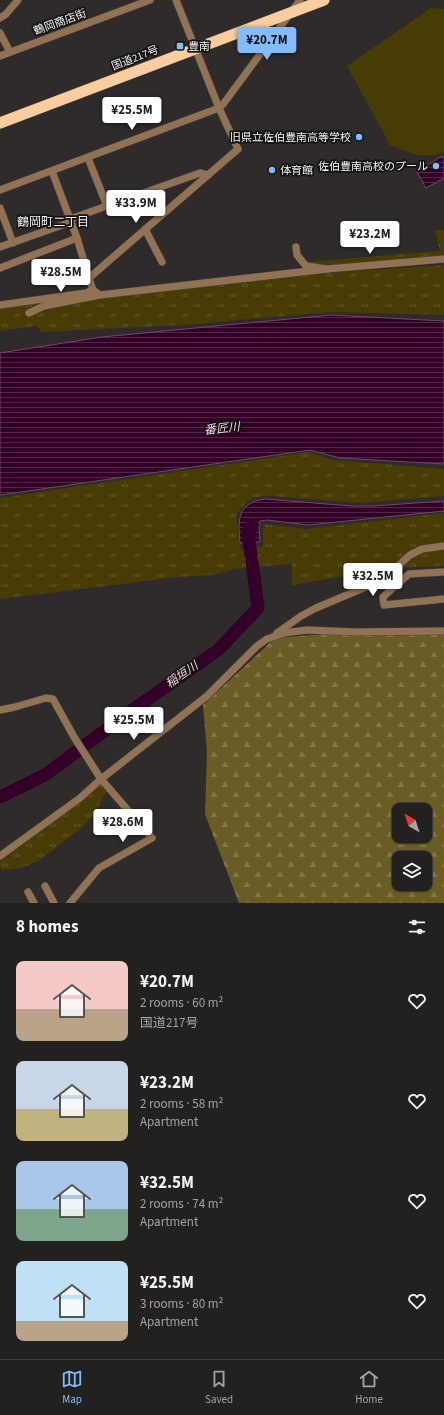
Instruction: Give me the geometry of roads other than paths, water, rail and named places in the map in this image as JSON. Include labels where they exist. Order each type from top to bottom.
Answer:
[{"type":"highway","name":"国道217号","points":[[0,124],[324,0]]},
{"type":"street","points":[[0,18],[6,14],[18,0]]},
{"type":"street","name":"鶴岡商店街","points":[[0,56],[150,0]]},
{"type":"street","points":[[89,278],[238,149],[219,108],[176,0]]},
{"type":"street","points":[[0,190],[219,108],[300,0]]},
{"type":"street","points":[[0,33],[10,52]]},
{"type":"street","points":[[88,158],[107,206]]},
{"type":"street","points":[[52,171],[71,220],[93,290],[100,295]]},
{"type":"street","points":[[0,247],[107,206],[200,173],[208,175]]},
{"type":"street","points":[[0,208],[13,242]]},
{"type":"street","points":[[145,229],[162,262]]},
{"type":"street","points":[[0,268],[77,238]]},
{"type":"street","points":[[296,247],[297,255],[306,266],[327,269]]},
{"type":"street","points":[[29,313],[44,306],[100,295],[327,269],[444,259]]},
{"type":"street","points":[[0,305],[86,294],[93,290]]},
{"type":"street","points":[[0,856],[62,812],[101,779],[207,696],[257,646],[311,610],[373,584],[388,575],[410,554],[422,549],[444,546]]},
{"type":"street","points":[[444,572],[409,574],[383,597],[384,605],[444,599]]},
{"type":"street","points":[[272,636],[306,630],[356,632],[444,631]]},
{"type":"street","points":[[0,710],[46,698],[53,699],[74,738],[101,779],[152,838],[99,868],[70,903]]},
{"type":"street","points":[[45,886],[54,903]]},
{"type":"street","points":[[28,892],[34,903]]},
{"type":"water","name":"佐伯豊南高校のプール","points":[[442,156],[444,159],[444,178],[426,188],[417,172]]},
{"type":"water","name":"番匠川","points":[[331,315],[444,321],[444,464],[340,458],[310,450],[0,495],[0,353],[102,337]]},
{"type":"water","points":[[265,499],[351,506],[444,501],[444,511],[308,525],[267,520],[260,521],[260,542],[240,543],[239,527],[241,514],[244,508],[256,501]]},
{"type":"waterway","name":"稲垣川","points":[[251,555],[248,533],[252,526]]},
{"type":"waterway","name":"稲垣川","points":[[0,797],[45,775],[134,709],[218,650],[258,608],[252,562]]},
{"type":"place","name":"豊南","points":[[180,46]]},
{"type":"place","name":"旧県立佐伯豊南高等学校","points":[[359,137]]},
{"type":"place","name":"佐伯豊南高校のプール","points":[[436,166]]},
{"type":"place","name":"体育館","points":[[272,170]]},
{"type":"district","name":"鶴岡町二丁目","points":[[53,222]]}]
